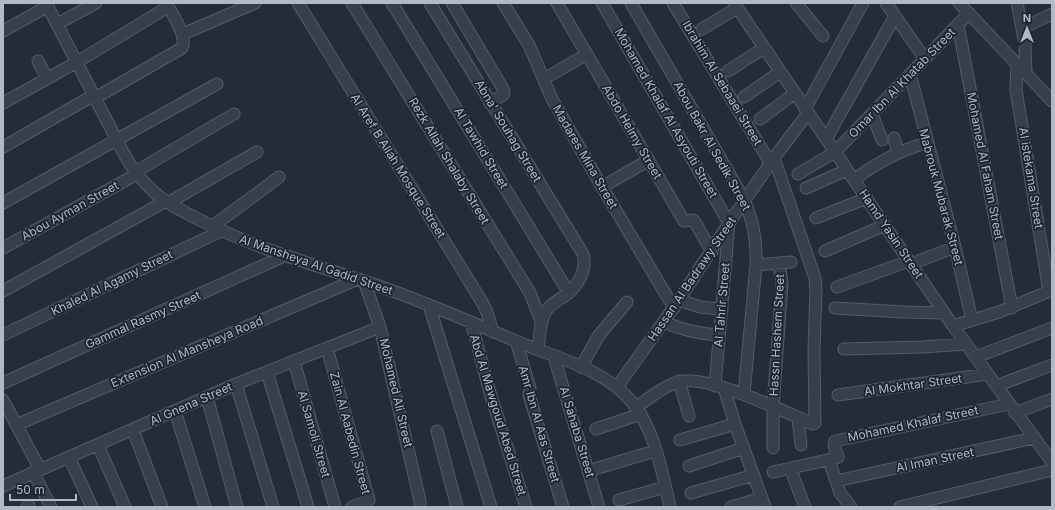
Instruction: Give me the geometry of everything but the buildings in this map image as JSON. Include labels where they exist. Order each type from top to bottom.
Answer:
[{"type":"street","points":[[57,24],[96,3]]},
{"type":"street","name":"Al Aref B Allah Mosque Street","points":[[298,3],[482,302],[487,312],[493,332]]},
{"type":"street","name":"Rezk Allah Shalaby Street","points":[[352,3],[530,293],[541,320]]},
{"type":"street","name":"Al Tawhid Street","points":[[392,3],[569,293]]},
{"type":"street","name":"Abna' Souhag Street","points":[[430,3],[583,254],[585,260],[582,274],[577,284],[569,293]]},
{"type":"street","points":[[452,3],[504,91],[503,95],[490,103]]},
{"type":"street","name":"Madares Mina Street","points":[[503,3],[529,45],[552,99],[602,187],[676,304]]},
{"type":"street","name":"Abdo Helmy Street","points":[[557,3],[684,220],[693,220],[695,222],[712,252]]},
{"type":"street","name":"Mohamed Khalaf Al Asyouti Street","points":[[602,3],[729,223]]},
{"type":"street","name":"Abou Bakr Al Sedik Street","points":[[631,3],[745,201],[751,216],[755,236],[756,265],[744,394]]},
{"type":"street","name":"Ibrahim Al Sebaaei Street","points":[[674,3],[772,161],[815,278],[816,419],[815,423],[813,424],[798,418]]},
{"type":"street","points":[[796,3],[823,36]]},
{"type":"street","name":"Hassan Al Badrawy Street","points":[[617,387],[664,322],[712,252],[729,223],[807,111],[863,3]]},
{"type":"street","points":[[886,3],[924,60]]},
{"type":"street","points":[[959,3],[972,12],[1017,64],[1052,101]]},
{"type":"street","points":[[1017,3],[1023,28],[1026,73]]},
{"type":"street","points":[[3,30],[47,4]]},
{"type":"street","name":"Al Mansheya Al Gadid Street","points":[[47,4],[126,158],[136,173],[146,184],[167,202],[233,236],[284,256],[361,280],[429,304],[600,376],[617,387],[639,411],[650,433],[670,507]]},
{"type":"street","points":[[183,34],[247,4]]},
{"type":"street","points":[[3,147],[182,48],[184,45],[183,34],[167,5],[77,62],[4,100]]},
{"type":"street","points":[[702,29],[735,5]]},
{"type":"street","name":"Hamd Yasin Street","points":[[735,5],[953,326],[1008,404],[1052,462]]},
{"type":"street","name":"Omar Ibn Al Khatab Street","points":[[798,174],[835,152],[972,12]]},
{"type":"street","points":[[1023,28],[1052,14]]},
{"type":"street","points":[[826,138],[895,16]]},
{"type":"street","name":"Mohamed Al Faham Street","points":[[958,25],[1012,308]]},
{"type":"street","points":[[728,71],[764,48]]},
{"type":"street","points":[[544,79],[587,54]]},
{"type":"street","points":[[38,61],[47,78]]},
{"type":"street","name":"Al istekama Street","points":[[1017,64],[1016,90],[1051,290]]},
{"type":"street","points":[[744,97],[780,72]]},
{"type":"street","name":"Mabrouk Mubarak Street","points":[[910,74],[955,247],[972,320]]},
{"type":"street","points":[[3,203],[217,84]]},
{"type":"street","points":[[760,119],[795,93]]},
{"type":"street","name":"Abou Ayman Street","points":[[3,248],[136,173],[234,114]]},
{"type":"street","points":[[872,114],[882,140]]},
{"type":"street","points":[[894,138],[898,152]]},
{"type":"street","points":[[854,180],[875,165],[898,152],[927,143]]},
{"type":"street","points":[[3,291],[257,152]]},
{"type":"street","points":[[602,187],[649,160]]},
{"type":"street","points":[[806,188],[847,170]]},
{"type":"street","name":"Khaled Al Agamy Street","points":[[3,335],[217,228],[279,177]]},
{"type":"street","points":[[816,218],[867,198]]},
{"type":"street","name":"Al Tahrir Street","points":[[719,387],[720,335],[729,223]]},
{"type":"street","points":[[825,251],[885,225]]},
{"type":"street","points":[[837,287],[955,247]]},
{"type":"street","name":"Gammal Rasmy Street","points":[[3,384],[284,256]]},
{"type":"street","points":[[756,265],[791,262]]},
{"type":"street","name":"Hassn Hashem Street","points":[[773,448],[773,407],[782,283],[779,264]]},
{"type":"street","name":"Mohamed Ali Street","points":[[361,280],[380,327],[420,501],[420,507]]},
{"type":"street","name":"Extension Al Mansheya Road","points":[[3,425],[15,422],[361,280]]},
{"type":"street","points":[[953,326],[1012,308],[1051,290]]},
{"type":"street","points":[[538,350],[541,320],[546,310],[569,293]]},
{"type":"street","points":[[581,367],[599,335],[627,302]]},
{"type":"street","points":[[429,304],[490,507]]},
{"type":"street","points":[[676,304],[722,310]]},
{"type":"street","points":[[835,308],[944,313]]},
{"type":"street","name":"Abd Al Mawgoud Abed Street","points":[[471,322],[491,396],[526,507]]},
{"type":"street","points":[[664,322],[685,330],[720,335]]},
{"type":"street","name":"Al Gnena Street","points":[[3,486],[236,384],[380,327]]},
{"type":"street","points":[[976,357],[1052,328]]},
{"type":"street","name":"Amr Ibn Al Aas Street","points":[[516,341],[530,388],[530,397],[563,507]]},
{"type":"street","points":[[844,349],[966,344]]},
{"type":"street","name":"Zain Al Aabedin Street","points":[[327,348],[369,500],[352,507]]},
{"type":"street","name":"Al Sahaba Street","points":[[554,357],[599,507]]},
{"type":"street","name":"Al Samoli Street","points":[[294,361],[335,507]]},
{"type":"street","points":[[996,386],[1052,365]]},
{"type":"street","points":[[267,372],[308,507]]},
{"type":"street","name":"Al Mokhtar Street","points":[[838,395],[988,374]]},
{"type":"street","points":[[596,429],[639,411],[671,384],[679,381],[696,380],[744,394],[798,418],[801,445]]},
{"type":"street","points":[[679,381],[689,416]]},
{"type":"street","points":[[236,384],[273,507]]},
{"type":"street","points":[[719,387],[735,424],[763,502],[731,507]]},
{"type":"street","points":[[207,397],[237,507]]},
{"type":"street","points":[[1015,413],[1052,399]]},
{"type":"street","points":[[3,400],[15,422],[52,507]]},
{"type":"street","name":"Mohamed Khalaf Street","points":[[833,459],[835,441],[1008,404]]},
{"type":"street","points":[[175,411],[206,507]]},
{"type":"street","points":[[680,440],[735,424]]},
{"type":"street","points":[[133,430],[162,507]]},
{"type":"street","points":[[437,431],[457,507]]},
{"type":"street","name":"Al Iman Street","points":[[836,481],[1034,438]]},
{"type":"street","points":[[98,445],[125,507]]},
{"type":"street","points":[[689,466],[744,448]]},
{"type":"street","points":[[588,471],[655,451]]},
{"type":"street","points":[[69,457],[92,507]]},
{"type":"street","points":[[773,472],[833,459],[836,481],[841,496],[851,507]]},
{"type":"street","points":[[790,468],[805,507]]},
{"type":"street","points":[[900,507],[1052,470]]},
{"type":"street","points":[[691,493],[754,475]]},
{"type":"street","points":[[619,500],[665,487]]}]
